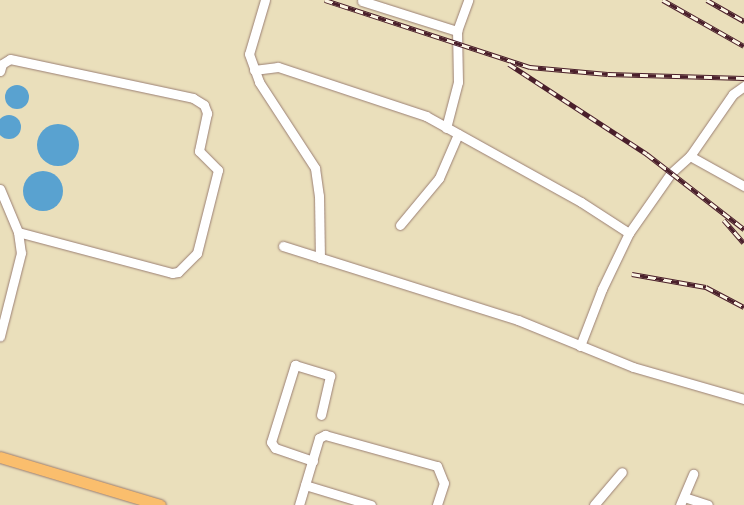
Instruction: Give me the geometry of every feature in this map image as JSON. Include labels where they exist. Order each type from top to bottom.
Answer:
[{"type":"main road","points":[[0,457],[160,505]]},
{"type":"street","points":[[266,0],[249,54],[258,82],[315,168],[319,196],[320,258]]},
{"type":"street","points":[[446,128],[458,82],[457,31],[468,0]]},
{"type":"street","points":[[362,1],[457,31]]},
{"type":"street","points":[[0,71],[10,59],[194,98],[207,109],[199,151],[218,170],[197,253],[178,272],[172,273],[18,232]]},
{"type":"street","points":[[254,70],[278,67],[426,116],[581,202],[629,233]]},
{"type":"street","points":[[580,346],[602,289],[629,233],[671,173],[690,156],[733,94],[744,86]]},
{"type":"street","points":[[400,225],[439,178],[458,134]]},
{"type":"street","points":[[690,156],[744,186]]},
{"type":"street","points":[[0,189],[18,232],[21,253],[0,336]]},
{"type":"street","points":[[283,246],[518,320],[633,367],[744,399]]},
{"type":"street","points":[[313,461],[275,448],[271,442],[295,365],[330,376],[321,415]]},
{"type":"street","points":[[300,505],[319,438],[325,435],[437,466],[444,483],[437,505]]},
{"type":"street","points":[[594,505],[622,472]]},
{"type":"street","points":[[693,474],[682,501],[708,505]]},
{"type":"street","points":[[306,485],[371,505]]},
{"type":"water","points":[[17,85],[26,88],[29,97],[26,106],[17,109],[8,106],[5,97],[8,88]]},
{"type":"water","points":[[9,115],[17,119],[21,127],[17,135],[9,139],[1,135],[-3,127],[1,119]]},
{"type":"water","points":[[58,124],[73,130],[79,145],[73,160],[58,166],[43,160],[37,145],[43,130]]},
{"type":"water","points":[[47,171],[54,174],[60,180],[63,191],[62,199],[54,208],[47,211],[39,211],[32,208],[24,199],[23,187],[26,180],[35,172]]},
{"type":"railway","points":[[325,0],[530,67],[608,74],[744,78]]},
{"type":"railway","points":[[663,0],[744,46]]},
{"type":"railway","points":[[707,0],[744,21]]},
{"type":"railway","points":[[509,64],[647,154],[744,229]]},
{"type":"railway","points":[[724,220],[744,243]]},
{"type":"railway","points":[[632,274],[706,287],[744,307]]}]
